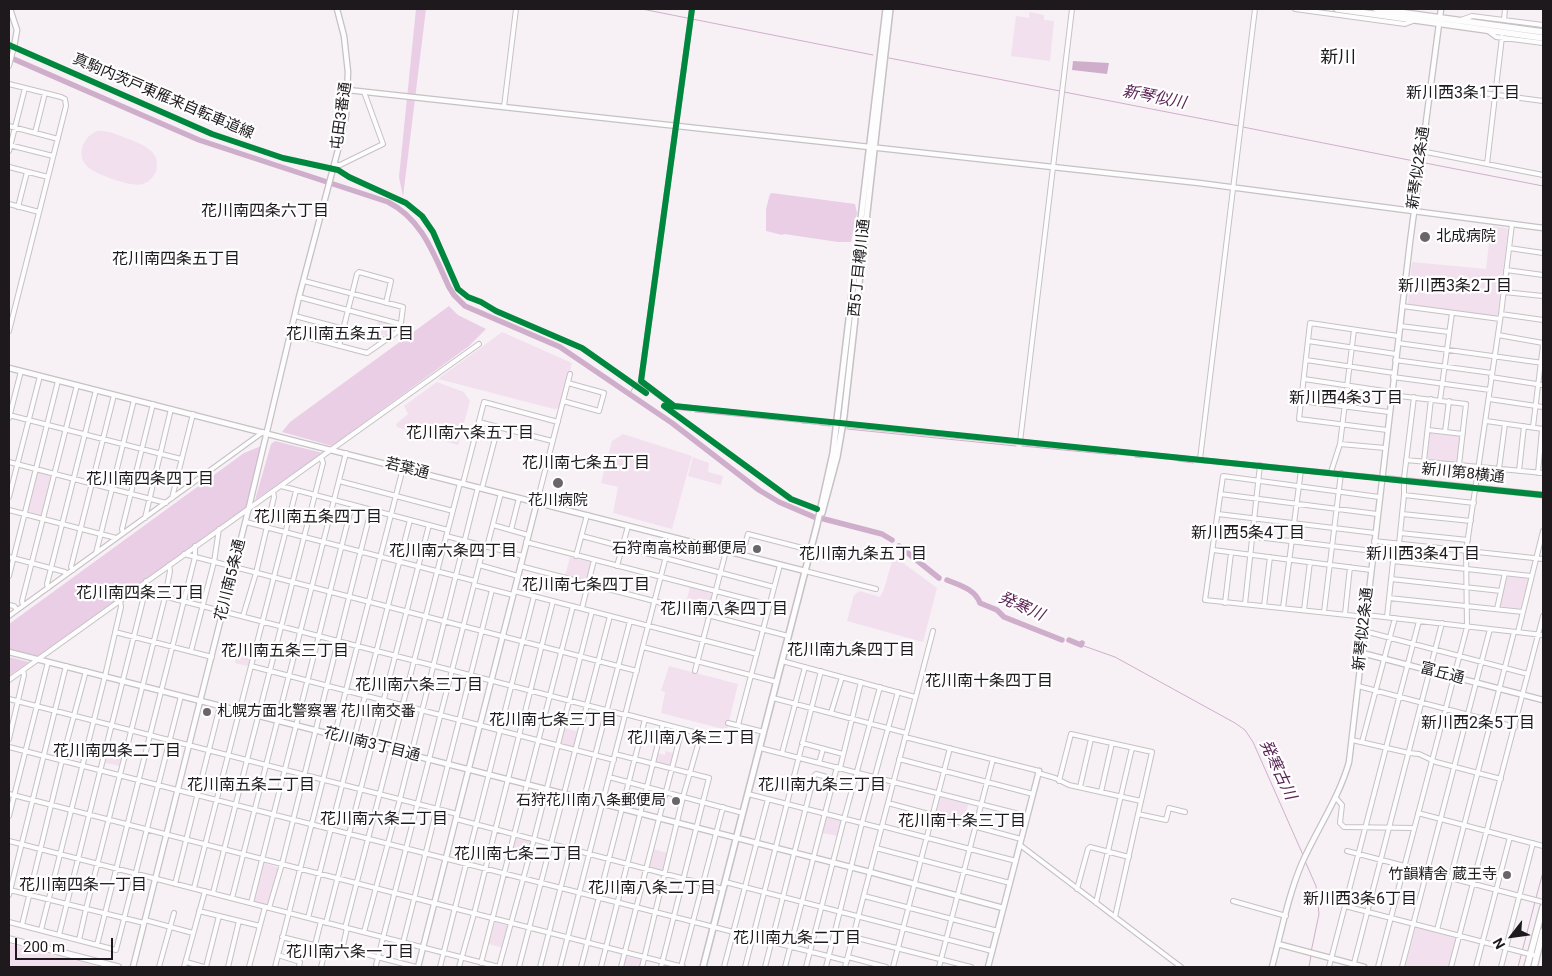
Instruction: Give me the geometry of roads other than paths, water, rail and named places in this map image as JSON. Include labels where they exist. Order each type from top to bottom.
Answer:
[{"type":"main road","name":"西5丁目樽川通","points":[[872,148],[886,9]]},
{"type":"main road","name":"西5丁目樽川通","points":[[703,967],[810,550],[837,457],[872,148],[890,9]]},
{"type":"main road","points":[[1337,9],[1415,20],[1459,20],[1543,32]]},
{"type":"main road","points":[[1376,9],[1398,10],[1485,30],[1543,38]]},
{"type":"main road","points":[[1528,967],[1543,907]]},
{"type":"main road","points":[[1534,967],[1531,954],[1543,931]]},
{"type":"main road","points":[[9,939],[118,967]]},
{"type":"street","points":[[9,66],[17,30],[10,9]]},
{"type":"street","name":"屯田3番通","points":[[334,165],[346,116],[348,90],[346,46],[337,9]]},
{"type":"street","points":[[504,107],[516,9]]},
{"type":"street","points":[[692,9],[641,381],[674,406],[1381,478]]},
{"type":"street","points":[[1020,442],[1072,9]]},
{"type":"street","points":[[1200,459],[1255,9]]},
{"type":"street","points":[[1295,9],[1405,24],[1415,20]]},
{"type":"street","name":"新琴似2条通","points":[[1286,916],[1302,864],[1344,780],[1352,740],[1413,211],[1441,9]]},
{"type":"street","points":[[1504,20],[1505,9]]},
{"type":"street","points":[[1459,20],[1472,16],[1543,25]]},
{"type":"street","points":[[1485,30],[1496,37],[1543,43]]},
{"type":"street","points":[[1488,164],[1502,37]]},
{"type":"street","points":[[9,84],[60,97],[65,99],[66,102],[39,212],[11,313],[9,329]]},
{"type":"street","points":[[1430,86],[1543,101]]},
{"type":"street","points":[[9,151],[25,88]]},
{"type":"street","points":[[348,90],[1053,167],[1543,228]]},
{"type":"street","points":[[334,165],[340,165],[383,144],[364,92]]},
{"type":"street","points":[[35,133],[45,93]]},
{"type":"street","points":[[9,126],[58,139]]},
{"type":"street","points":[[9,145],[53,156]]},
{"type":"street","points":[[1421,151],[1543,175]]},
{"type":"street","name":"花川南5条通","points":[[133,967],[246,522],[265,432],[334,165]]},
{"type":"street","points":[[9,168],[48,177]]},
{"type":"street","points":[[18,207],[27,172]]},
{"type":"street","points":[[9,204],[39,212]]},
{"type":"street","points":[[1378,967],[1466,627],[1466,551],[1486,421],[1512,224]]},
{"type":"street","points":[[1509,248],[1543,253]]},
{"type":"street","points":[[1506,270],[1543,275]]},
{"type":"street","points":[[339,346],[357,274],[360,272],[391,281],[386,303]]},
{"type":"street","points":[[291,333],[366,353],[400,330],[403,307],[304,281]]},
{"type":"street","points":[[1504,292],[1543,296]]},
{"type":"street","points":[[299,297],[400,324]]},
{"type":"street","points":[[1402,306],[1452,313],[1543,320]]},
{"type":"street","points":[[1440,400],[1452,313]]},
{"type":"street","points":[[295,316],[385,340]]},
{"type":"street","points":[[1387,430],[1299,419],[1310,323],[1398,336]]},
{"type":"street","points":[[1400,326],[1449,332]]},
{"type":"street","points":[[1331,472],[1340,444],[1354,330]]},
{"type":"street","points":[[1498,335],[1543,344],[1541,385],[1533,428]]},
{"type":"street","points":[[1308,342],[1396,354]]},
{"type":"street","points":[[1398,343],[1542,363]]},
{"type":"street","points":[[9,680],[479,344]]},
{"type":"street","points":[[1306,360],[1490,390]]},
{"type":"street","points":[[1395,360],[1492,375],[1541,385]]},
{"type":"street","name":"若葉通","points":[[9,368],[805,571]]},
{"type":"street","points":[[21,371],[9,416],[181,458]]},
{"type":"street","points":[[558,422],[484,402],[446,536],[402,705],[346,928],[343,946],[346,949],[417,967],[423,948],[528,534],[558,422],[570,374]]},
{"type":"street","points":[[9,497],[40,376]]},
{"type":"street","points":[[1304,379],[1391,394],[1466,404],[1459,465]]},
{"type":"street","points":[[9,576],[11,558],[58,380]]},
{"type":"street","points":[[563,401],[598,411],[604,393],[568,383]]},
{"type":"street","points":[[23,605],[22,601],[76,385]]},
{"type":"street","points":[[48,588],[47,584],[96,390]]},
{"type":"street","points":[[73,570],[72,567],[81,528],[114,394]]},
{"type":"street","points":[[1387,617],[1393,561],[1400,533],[1406,460],[1414,397]]},
{"type":"street","points":[[1489,398],[1543,407]]},
{"type":"street","points":[[1424,461],[1431,399]]},
{"type":"street","points":[[96,553],[134,400]]},
{"type":"street","points":[[1301,400],[1389,412]]},
{"type":"street","points":[[1445,432],[1449,402]]},
{"type":"street","points":[[124,533],[122,529],[153,404]]},
{"type":"street","points":[[145,518],[172,409]]},
{"type":"street","points":[[172,498],[193,414]]},
{"type":"street","points":[[1486,421],[1543,429],[1538,473]]},
{"type":"street","points":[[479,422],[552,441]]},
{"type":"street","points":[[1499,469],[1505,424]]},
{"type":"street","points":[[1519,471],[1524,426]]},
{"type":"street","points":[[364,932],[400,799],[465,541],[498,427]]},
{"type":"street","points":[[1428,430],[1463,434]]},
{"type":"street","points":[[9,616],[265,432]]},
{"type":"street","points":[[1340,444],[1385,448]]},
{"type":"street","points":[[232,898],[346,453]]},
{"type":"street","points":[[213,894],[260,716],[323,463],[322,457]]},
{"type":"street","points":[[1406,460],[1543,473]]},
{"type":"street","points":[[9,462],[166,503]]},
{"type":"street","points":[[1245,604],[1260,465]]},
{"type":"street","points":[[275,967],[403,468]]},
{"type":"street","points":[[1283,608],[1301,470]]},
{"type":"street","points":[[1324,612],[1341,473]]},
{"type":"street","points":[[1379,496],[1223,476],[1205,600],[1387,617],[1541,635]]},
{"type":"street","name":"新川第8横通","points":[[1381,478],[1543,495]]},
{"type":"street","points":[[339,481],[453,511]]},
{"type":"street","points":[[281,486],[448,530]]},
{"type":"street","points":[[243,616],[256,573],[274,496],[273,491]]},
{"type":"street","points":[[194,888],[296,491]]},
{"type":"street","points":[[376,965],[419,804],[474,583],[493,525],[501,493]]},
{"type":"street","points":[[1220,494],[1377,514]]},
{"type":"street","points":[[1404,496],[1474,503]]},
{"type":"street","points":[[511,530],[519,498]]},
{"type":"street","points":[[251,903],[352,505]]},
{"type":"street","points":[[9,510],[116,538]]},
{"type":"street","points":[[249,967],[260,926],[282,864],[371,510]]},
{"type":"street","points":[[1218,514],[1375,533]]},
{"type":"street","points":[[1402,514],[1471,521]]},
{"type":"street","points":[[576,556],[586,515]]},
{"type":"street","points":[[308,918],[410,520]]},
{"type":"street","points":[[246,522],[456,576],[492,590],[534,596],[757,654]]},
{"type":"street","points":[[315,945],[338,879],[350,835],[429,525]]},
{"type":"street","points":[[493,525],[528,534]]},
{"type":"street","points":[[617,566],[628,526]]},
{"type":"street","points":[[191,651],[214,562],[219,529]]},
{"type":"street","points":[[1437,930],[1504,668],[1523,612],[1543,530]]},
{"type":"street","points":[[1215,532],[1373,551]]},
{"type":"street","points":[[1400,533],[1468,540]]},
{"type":"street","points":[[742,555],[748,534],[810,550]]},
{"type":"street","points":[[446,536],[523,556]]},
{"type":"street","points":[[582,536],[774,587]]},
{"type":"street","points":[[560,967],[671,537]]},
{"type":"street","points":[[1374,541],[1543,559]]},
{"type":"street","points":[[526,542],[770,605]]},
{"type":"street","points":[[97,945],[173,647],[195,557],[195,546]]},
{"type":"street","points":[[1213,550],[1371,570]]},
{"type":"street","points":[[695,671],[726,551]]},
{"type":"street","points":[[1225,602],[1232,553]]},
{"type":"street","points":[[184,554],[637,671]]},
{"type":"street","points":[[1264,606],[1270,557]]},
{"type":"street","points":[[11,558],[67,574]]},
{"type":"street","points":[[582,608],[594,560]]},
{"type":"street","points":[[1393,561],[1532,576]]},
{"type":"street","points":[[1304,610],[1310,562]]},
{"type":"street","points":[[79,940],[165,596],[170,571],[169,565]]},
{"type":"street","points":[[479,565],[518,576]]},
{"type":"street","points":[[738,725],[780,565]]},
{"type":"street","points":[[520,566],[788,636]]},
{"type":"street","points":[[1345,614],[1350,567]]},
{"type":"street","points":[[805,571],[876,589]]},
{"type":"street","points":[[1497,609],[1505,573]]},
{"type":"street","points":[[1391,579],[1501,591]]},
{"type":"street","points":[[59,935],[135,637],[146,581]]},
{"type":"street","points":[[136,589],[708,736]]},
{"type":"street","points":[[403,943],[492,590]]},
{"type":"street","points":[[440,967],[478,825],[534,596]]},
{"type":"street","points":[[1389,598],[1523,612]]},
{"type":"street","points":[[40,930],[105,676],[121,607],[120,600]]},
{"type":"street","points":[[459,967],[509,780],[553,601]]},
{"type":"street","points":[[9,605],[14,606],[18,610]]},
{"type":"street","points":[[482,964],[492,918],[573,606]]},
{"type":"street","points":[[9,842],[499,967],[534,839],[592,611]]},
{"type":"street","points":[[519,967],[577,750],[610,616]]},
{"type":"street","points":[[1452,967],[1528,674],[1541,635],[1543,616]]},
{"type":"street","points":[[1362,742],[1395,618]]},
{"type":"street","points":[[540,967],[630,621]]},
{"type":"street","points":[[1329,967],[1419,621]]},
{"type":"street","points":[[1354,966],[1442,624]]},
{"type":"street","points":[[845,967],[933,630]]},
{"type":"street","points":[[1402,967],[1490,630]]},
{"type":"street","points":[[115,632],[212,657]]},
{"type":"street","points":[[1364,632],[1528,674]]},
{"type":"street","points":[[643,647],[777,682]]},
{"type":"street","name":"花川南3丁目通","points":[[9,652],[1004,908]]},
{"type":"street","name":"富丘通","points":[[1362,653],[1543,700]]},
{"type":"street","points":[[782,661],[915,697]]},
{"type":"street","points":[[9,816],[11,795],[48,662]]},
{"type":"street","points":[[66,666],[9,892],[48,899],[193,933]]},
{"type":"street","points":[[251,666],[595,755],[634,760],[709,778],[661,967]]},
{"type":"street","points":[[782,753],[805,667]]},
{"type":"street","points":[[9,739],[24,676],[23,670]]},
{"type":"street","points":[[745,967],[821,671]]},
{"type":"street","points":[[22,925],[62,760],[86,672]]},
{"type":"street","points":[[831,713],[842,677]]},
{"type":"street","points":[[785,967],[834,779],[843,754],[862,682]]},
{"type":"street","points":[[1358,686],[1515,727]]},
{"type":"street","points":[[806,967],[880,687]]},
{"type":"street","points":[[826,967],[862,823],[898,692]]},
{"type":"street","points":[[9,922],[116,950],[181,696]]},
{"type":"street","points":[[9,698],[419,804],[478,825],[723,889]]},
{"type":"street","points":[[773,698],[871,723],[950,748],[1038,772],[1080,787],[1141,801]]},
{"type":"street","points":[[175,884],[220,706]]},
{"type":"street","points":[[581,967],[645,719]]},
{"type":"street","points":[[728,723],[764,732]]},
{"type":"street","points":[[602,967],[663,724]]},
{"type":"street","points":[[622,967],[682,729]]},
{"type":"street","points":[[642,967],[701,734]]},
{"type":"street","points":[[1059,780],[1071,734],[1152,752],[1115,917]]},
{"type":"street","points":[[1080,787],[1091,739]]},
{"type":"street","points":[[1352,740],[1419,754],[1432,760],[1501,779]]},
{"type":"street","points":[[1101,792],[1112,743]]},
{"type":"street","points":[[802,744],[843,754]]},
{"type":"street","points":[[9,746],[330,830],[753,937],[828,958],[847,959],[886,967]]},
{"type":"street","points":[[760,748],[1027,816]]},
{"type":"street","points":[[893,967],[950,748]]},
{"type":"street","points":[[1096,903],[1132,748]]},
{"type":"street","points":[[819,762],[823,749]]},
{"type":"street","points":[[899,759],[1033,794]]},
{"type":"street","points":[[939,967],[993,760]]},
{"type":"street","points":[[988,967],[1038,772]]},
{"type":"street","points":[[765,967],[814,776],[816,774],[834,779]]},
{"type":"street","points":[[609,777],[743,812]]},
{"type":"street","points":[[748,794],[1016,861]]},
{"type":"street","points":[[11,795],[682,967],[723,807]]},
{"type":"street","points":[[1336,798],[1342,805],[1340,823],[1342,826],[1414,828]]},
{"type":"street","points":[[724,967],[768,799]]},
{"type":"street","points":[[888,803],[1021,839]]},
{"type":"street","points":[[1138,814],[1166,820],[1169,808],[1184,812]]},
{"type":"street","points":[[1418,813],[1543,846]]},
{"type":"street","points":[[1476,967],[1510,837]]},
{"type":"street","points":[[1501,967],[1533,843]]},
{"type":"street","points":[[1020,845],[1182,967]]},
{"type":"street","points":[[1077,889],[1090,847],[1129,857]]},
{"type":"street","points":[[876,848],[1010,883]]},
{"type":"street","points":[[1347,851],[1541,901]]},
{"type":"street","points":[[725,882],[992,951]]},
{"type":"street","points":[[205,891],[185,965],[205,967],[219,916]]},
{"type":"street","points":[[864,896],[998,930]]},
{"type":"street","points":[[1233,902],[1286,916],[1272,967]]},
{"type":"street","points":[[1345,906],[1531,954]]},
{"type":"street","points":[[199,911],[260,926]]},
{"type":"street","points":[[159,967],[174,913]]},
{"type":"street","points":[[228,967],[239,921]]},
{"type":"street","points":[[282,936],[326,948],[321,967]]},
{"type":"street","points":[[853,937],[971,967]]},
{"type":"street","points":[[1278,944],[1354,966],[1364,967]]},
{"type":"street","points":[[278,955],[300,962],[299,967]]},
{"type":"waterway","name":"新琴似川","points":[[642,9],[873,55]]},
{"type":"waterway","name":"発寒川","points":[[9,57],[199,140],[388,202],[400,209],[418,228],[426,239],[449,287],[465,306],[560,347],[672,423],[759,490],[779,502],[814,517]]},
{"type":"waterway","name":"新琴似川","points":[[889,58],[1060,91]]},
{"type":"waterway","name":"新琴似川","points":[[1064,92],[1239,126]]},
{"type":"waterway","name":"新琴似川","points":[[1243,127],[1414,161]]},
{"type":"waterway","name":"新琴似川","points":[[1425,163],[1543,186]]},
{"type":"waterway","points":[[637,382],[673,409],[691,411]]},
{"type":"waterway","points":[[630,393],[633,388]]},
{"type":"waterway","points":[[695,412],[798,422]]},
{"type":"waterway","points":[[802,423],[816,424]]},
{"type":"waterway","points":[[820,425],[830,426]]},
{"type":"waterway","points":[[847,429],[1016,446]]},
{"type":"waterway","points":[[1022,446],[1116,455]]},
{"type":"waterway","points":[[1135,457],[1143,458]]},
{"type":"waterway","points":[[1178,461],[1193,463]]},
{"type":"waterway","points":[[1197,462],[1257,468]]},
{"type":"waterway","points":[[1263,469],[1296,472]]},
{"type":"waterway","points":[[1302,473],[1338,476]]},
{"type":"waterway","points":[[1343,476],[1371,479]]},
{"type":"waterway","name":"発寒川","points":[[824,519],[882,534],[892,540]]},
{"type":"waterway","name":"発寒川","points":[[899,546],[939,578]]},
{"type":"waterway","name":"発寒川","points":[[947,580],[971,591],[980,603],[997,610],[1004,617],[1062,640]]},
{"type":"waterway","name":"発寒川","points":[[1069,640],[1081,645],[1082,643]]},
{"type":"waterway","name":"発寒古川","points":[[1081,645],[1115,657],[1245,730],[1253,742],[1303,855]]},
{"type":"waterway","name":"発寒古川","points":[[1305,861],[1316,886],[1319,914],[1311,952]]},
{"type":"waterway","points":[[1536,898],[1543,872]]},
{"type":"waterway","points":[[1518,967],[1535,902]]},
{"type":"waterway","name":"発寒古川","points":[[1309,967],[1311,956]]},
{"type":"place","name":"北成病院","points":[[1425,237]]},
{"type":"place","name":"花川病院","points":[[558,483]]},
{"type":"place","name":"石狩南高校前郵便局","points":[[757,549]]},
{"type":"place","name":"札幌方面北警察署 花川南交番","points":[[207,712]]},
{"type":"place","name":"石狩花川南八条郵便局","points":[[676,801]]},
{"type":"place","name":"竹韻精舎 蔵王寺","points":[[1507,875]]},
{"type":"district","name":"新川","points":[[1338,58]]},
{"type":"district","name":"新川西3条1丁目","points":[[1463,94]]},
{"type":"district","name":"花川南四条六丁目","points":[[265,212]]},
{"type":"district","name":"花川南四条五丁目","points":[[176,260]]},
{"type":"district","name":"新川西3条2丁目","points":[[1455,287]]},
{"type":"district","name":"花川南五条五丁目","points":[[350,335]]},
{"type":"district","name":"新川西4条3丁目","points":[[1346,399]]},
{"type":"district","name":"花川南六条五丁目","points":[[470,434]]},
{"type":"district","name":"花川南七条五丁目","points":[[586,464]]},
{"type":"district","name":"花川南四条四丁目","points":[[150,480]]},
{"type":"district","name":"花川南五条四丁目","points":[[318,518]]},
{"type":"district","name":"新川西5条4丁目","points":[[1248,534]]},
{"type":"district","name":"花川南六条四丁目","points":[[453,552]]},
{"type":"district","name":"花川南九条五丁目","points":[[863,555]]},
{"type":"district","name":"新川西3条4丁目","points":[[1423,555]]},
{"type":"district","name":"花川南七条四丁目","points":[[586,586]]},
{"type":"district","name":"花川南四条三丁目","points":[[140,594]]},
{"type":"district","name":"花川南八条四丁目","points":[[724,610]]},
{"type":"district","name":"花川南九条四丁目","points":[[851,651]]},
{"type":"district","name":"花川南五条三丁目","points":[[285,652]]},
{"type":"district","name":"花川南十条四丁目","points":[[989,682]]},
{"type":"district","name":"花川南六条三丁目","points":[[419,686]]},
{"type":"district","name":"花川南七条三丁目","points":[[553,721]]},
{"type":"district","name":"新川西2条5丁目","points":[[1478,724]]},
{"type":"district","name":"花川南八条三丁目","points":[[691,739]]},
{"type":"district","name":"花川南四条二丁目","points":[[117,752]]},
{"type":"district","name":"花川南五条二丁目","points":[[251,786]]},
{"type":"district","name":"花川南九条三丁目","points":[[822,786]]},
{"type":"district","name":"花川南六条二丁目","points":[[384,820]]},
{"type":"district","name":"花川南十条三丁目","points":[[962,822]]},
{"type":"district","name":"花川南七条二丁目","points":[[518,855]]},
{"type":"district","name":"花川南四条一丁目","points":[[83,886]]},
{"type":"district","name":"花川南八条二丁目","points":[[652,889]]},
{"type":"district","name":"新川西3条6丁目","points":[[1360,900]]},
{"type":"district","name":"花川南九条二丁目","points":[[797,939]]},
{"type":"district","name":"花川南六条一丁目","points":[[350,953]]}]
